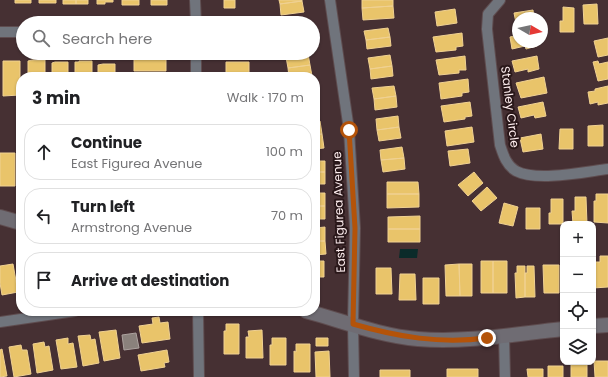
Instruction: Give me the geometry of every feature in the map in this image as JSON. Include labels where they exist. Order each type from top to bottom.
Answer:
[{"type":"street","points":[[195,0],[196,16]]},
{"type":"street","name":"East Figurea Avenue","points":[[330,0],[349,130],[355,228],[353,324],[354,377]]},
{"type":"street","name":"Stanley Circle","points":[[500,0],[488,14],[487,28],[500,145],[508,164],[515,170],[542,177],[608,169]]},
{"type":"street","points":[[0,32],[16,32]]},
{"type":"street","points":[[196,60],[196,72]]},
{"type":"street","points":[[0,217],[16,222]]},
{"type":"street","points":[[320,315],[382,333],[416,339],[451,340],[560,329]]},
{"type":"street","points":[[0,322],[41,316]]},
{"type":"street","points":[[198,316],[199,377]]},
{"type":"street","points":[[596,326],[608,325]]},
{"type":"street","points":[[504,335],[505,377]]},
{"type":"water","points":[[400,249],[418,249],[417,258],[399,258]]},
{"type":"building: Homes","points":[[15,0],[31,0],[31,3],[15,3]]},
{"type":"building: Homes","points":[[39,0],[56,0],[56,3],[39,3]]},
{"type":"building: Homes","points":[[63,0],[76,0],[76,4],[63,4]]},
{"type":"building: Homes","points":[[76,0],[88,0],[88,4],[76,4]]},
{"type":"building: Homes","points":[[97,0],[113,0],[113,2],[97,4]]},
{"type":"building: Homes","points":[[122,0],[139,0],[139,5],[122,5]]},
{"type":"building: Homes","points":[[151,0],[167,0],[167,5],[151,5]]},
{"type":"building: Homes","points":[[224,0],[235,0],[235,8],[224,8]]},
{"type":"building: Homes","points":[[279,0],[302,0],[302,1],[280,4]]},
{"type":"building: Homes","points":[[362,0],[393,0],[393,6],[362,8]]},
{"type":"building: Homes","points":[[302,1],[304,12],[281,15],[280,4]]},
{"type":"building: Homes","points":[[597,4],[598,24],[584,24],[583,5]]},
{"type":"building: Homes","points":[[393,6],[394,18],[363,20],[362,8]]},
{"type":"building: Homes","points":[[563,7],[574,8],[574,32],[560,32],[560,21],[563,21]]},
{"type":"building: Homes","points":[[455,9],[457,23],[437,26],[435,12]]},
{"type":"building: Homes","points":[[533,10],[533,12],[520,12]]},
{"type":"building: Homes","points":[[388,28],[390,37],[366,40],[364,31]]},
{"type":"building: Homes","points":[[462,33],[463,46],[456,47],[456,50],[436,52],[433,37]]},
{"type":"building: Homes","points":[[512,36],[512,48],[516,48],[512,49],[510,37]]},
{"type":"building: Homes","points":[[390,37],[391,46],[367,49],[366,40]]},
{"type":"building: Homes","points":[[608,38],[608,55],[598,57],[594,41]]},
{"type":"building: Homes","points":[[390,55],[392,66],[370,69],[368,58]]},
{"type":"building: Homes","points":[[465,56],[466,70],[459,70],[459,73],[439,75],[436,60]]},
{"type":"building: Homes","points":[[537,56],[539,69],[528,72],[528,69],[515,72],[512,61]]},
{"type":"building: Homes","points":[[45,60],[45,72],[28,72],[28,61]]},
{"type":"building: Homes","points":[[134,60],[166,60],[166,71],[134,71]]},
{"type":"building: Homes","points":[[287,60],[309,60],[310,65],[288,68]]},
{"type":"building: Homes","points":[[3,61],[20,61],[20,72],[16,72],[16,95],[3,96]]},
{"type":"building: Homes","points":[[92,61],[92,72],[75,72],[75,62]]},
{"type":"building: Homes","points":[[598,61],[599,64],[608,62],[608,79],[598,81],[593,62]]},
{"type":"building: Homes","points":[[68,62],[68,72],[52,72],[52,63]]},
{"type":"building: Homes","points":[[226,62],[249,62],[249,72],[226,72]]},
{"type":"building: Homes","points":[[115,64],[115,72],[98,72],[98,65]]},
{"type":"building: Homes","points":[[310,65],[311,72],[288,72],[288,68]]},
{"type":"building: Homes","points":[[392,66],[393,76],[371,79],[370,69]]},
{"type":"building: Homes","points":[[544,77],[547,93],[521,98],[516,83]]},
{"type":"building: Homes","points":[[468,79],[469,92],[462,93],[462,96],[441,99],[439,83]]},
{"type":"building: Homes","points":[[394,86],[396,96],[374,99],[372,88]]},
{"type":"building: Homes","points":[[608,86],[608,103],[598,105],[598,102],[590,104],[588,92]]},
{"type":"building: Homes","points":[[396,96],[397,107],[375,110],[374,99]]},
{"type":"building: Homes","points":[[470,102],[472,116],[465,117],[465,119],[444,122],[441,106]]},
{"type":"building: Homes","points":[[543,102],[546,116],[535,118],[534,115],[521,118],[518,107]]},
{"type":"building: Homes","points":[[398,116],[399,127],[377,130],[376,119]]},
{"type":"building: Homes","points":[[320,121],[322,134],[320,134]]},
{"type":"building: Homes","points":[[603,125],[603,146],[588,146],[588,126]]},
{"type":"building: Homes","points":[[399,127],[401,138],[379,141],[377,130]]},
{"type":"building: Homes","points":[[472,127],[474,142],[447,146],[445,131]]},
{"type":"building: Homes","points":[[560,129],[573,129],[573,149],[559,149]]},
{"type":"building: Homes","points":[[320,134],[322,134],[324,148],[320,148]]},
{"type":"building: Homes","points":[[541,134],[543,149],[523,152],[520,138]]},
{"type":"building: Homes","points":[[402,147],[404,158],[381,160],[380,150]]},
{"type":"building: Homes","points":[[468,149],[470,163],[450,166],[448,151]]},
{"type":"building: Homes","points":[[0,153],[15,153],[15,186],[0,186]]},
{"type":"building: Homes","points":[[404,158],[405,169],[383,172],[381,160]]},
{"type":"building: Homes","points":[[320,161],[325,161],[325,172],[320,172]]},
{"type":"building: Homes","points":[[320,172],[325,172],[325,184],[320,184]]},
{"type":"building: Homes","points":[[474,172],[483,183],[468,196],[458,185]]},
{"type":"building: Homes","points":[[387,182],[418,182],[419,194],[387,194]]},
{"type":"building: Homes","points":[[487,187],[497,198],[481,211],[472,201]]},
{"type":"building: Homes","points":[[320,193],[325,193],[325,206],[320,206]]},
{"type":"building: Homes","points":[[387,194],[419,194],[419,207],[387,208]]},
{"type":"building: Homes","points":[[596,194],[608,194],[608,223],[594,221],[594,201],[596,201]]},
{"type":"building: Homes","points":[[575,197],[586,197],[587,221],[573,221],[572,211],[575,211]]},
{"type":"building: Homes","points":[[551,199],[563,199],[563,221],[560,221],[560,224],[549,224],[549,213],[551,213]]},
{"type":"building: Homes","points":[[504,203],[518,207],[513,226],[499,223]]},
{"type":"building: Homes","points":[[320,206],[325,206],[325,219],[320,219]]},
{"type":"building: Homes","points":[[526,208],[540,208],[540,229],[526,229]]},
{"type":"building: Homes","points":[[420,216],[420,229],[388,229],[388,217]]},
{"type":"building: Homes","points":[[325,227],[325,241],[320,241],[320,228]]},
{"type":"building: Homes","points":[[388,229],[420,229],[420,242],[388,242]]},
{"type":"building: Homes","points":[[320,241],[325,241],[326,254],[320,255]]},
{"type":"building: Homes","points":[[600,256],[608,256],[608,287],[596,288],[596,262],[600,262]]},
{"type":"building: Homes","points":[[320,261],[324,261],[324,277],[320,277]]},
{"type":"building: Homes","points":[[481,261],[493,261],[493,293],[481,293]]},
{"type":"building: Homes","points":[[493,261],[507,261],[507,293],[493,293]]},
{"type":"building: Homes","points":[[13,264],[16,281],[16,292],[2,295],[0,266]]},
{"type":"building: Homes","points":[[459,264],[460,296],[446,296],[445,265]]},
{"type":"building: Homes","points":[[459,264],[472,264],[472,296],[460,296]]},
{"type":"building: Homes","points":[[543,265],[559,265],[559,293],[544,293]]},
{"type":"building: Homes","points":[[517,266],[525,266],[525,297],[516,298],[515,273],[517,273]]},
{"type":"building: Homes","points":[[527,266],[534,266],[535,297],[525,297],[525,273],[527,273]]},
{"type":"building: Homes","points":[[376,268],[391,268],[392,294],[376,294]]},
{"type":"building: Homes","points":[[400,274],[415,274],[416,300],[399,300]]},
{"type":"building: Homes","points":[[423,278],[439,278],[439,304],[423,304]]},
{"type":"building: Homes","points":[[159,317],[160,323],[168,322],[170,339],[142,343],[139,326],[153,324],[152,318]]},
{"type":"building: Homes","points":[[226,324],[239,324],[239,354],[224,354],[224,331],[226,331]]},
{"type":"building: Homes","points":[[116,330],[120,358],[104,361],[99,332]]},
{"type":"building: Homes","points":[[262,330],[263,358],[246,358],[246,337],[249,337],[248,331]]},
{"type":"building: Homes","points":[[90,335],[91,340],[95,339],[99,363],[83,366],[78,336]]},
{"type":"building: Homes","points":[[68,338],[68,344],[73,343],[77,367],[61,369],[56,340]]},
{"type":"building: Homes","points":[[272,338],[286,338],[286,365],[270,365],[270,345],[272,345]]},
{"type":"building: Homes","points":[[316,338],[328,338],[328,346],[316,346]]},
{"type":"building: Homes","points":[[44,342],[45,347],[49,346],[53,370],[37,373],[33,344]]},
{"type":"building: Homes","points":[[296,344],[310,344],[310,372],[294,372],[294,351],[296,352]]},
{"type":"building: Homes","points":[[21,345],[22,350],[27,350],[31,374],[14,377],[9,347]]},
{"type":"building: Homes","points":[[2,349],[7,376],[0,377],[0,350]]},
{"type":"building: Homes","points":[[167,350],[169,362],[164,363],[165,367],[141,371],[138,355]]},
{"type":"building: Homes","points":[[329,351],[330,377],[316,377],[315,352]]},
{"type":"building: Homes","points":[[596,361],[608,361],[608,377],[595,377],[594,365],[596,365]]},
{"type":"building: Homes","points":[[571,365],[587,365],[587,377],[571,377]]},
{"type":"building: Homes","points":[[548,366],[563,366],[563,377],[548,377]]},
{"type":"building: Homes","points":[[447,369],[478,369],[478,377],[447,377]]},
{"type":"building: Homes","points":[[527,369],[543,369],[543,377],[528,377]]},
{"type":"building: Homes","points":[[380,370],[410,370],[410,377],[380,377]]},
{"type":"building: Industry","points":[[136,333],[139,348],[124,350],[122,335]]},
{"type":"route","points":[[349,130],[355,228],[353,324],[382,333],[416,339],[451,340],[487,338]]}]
